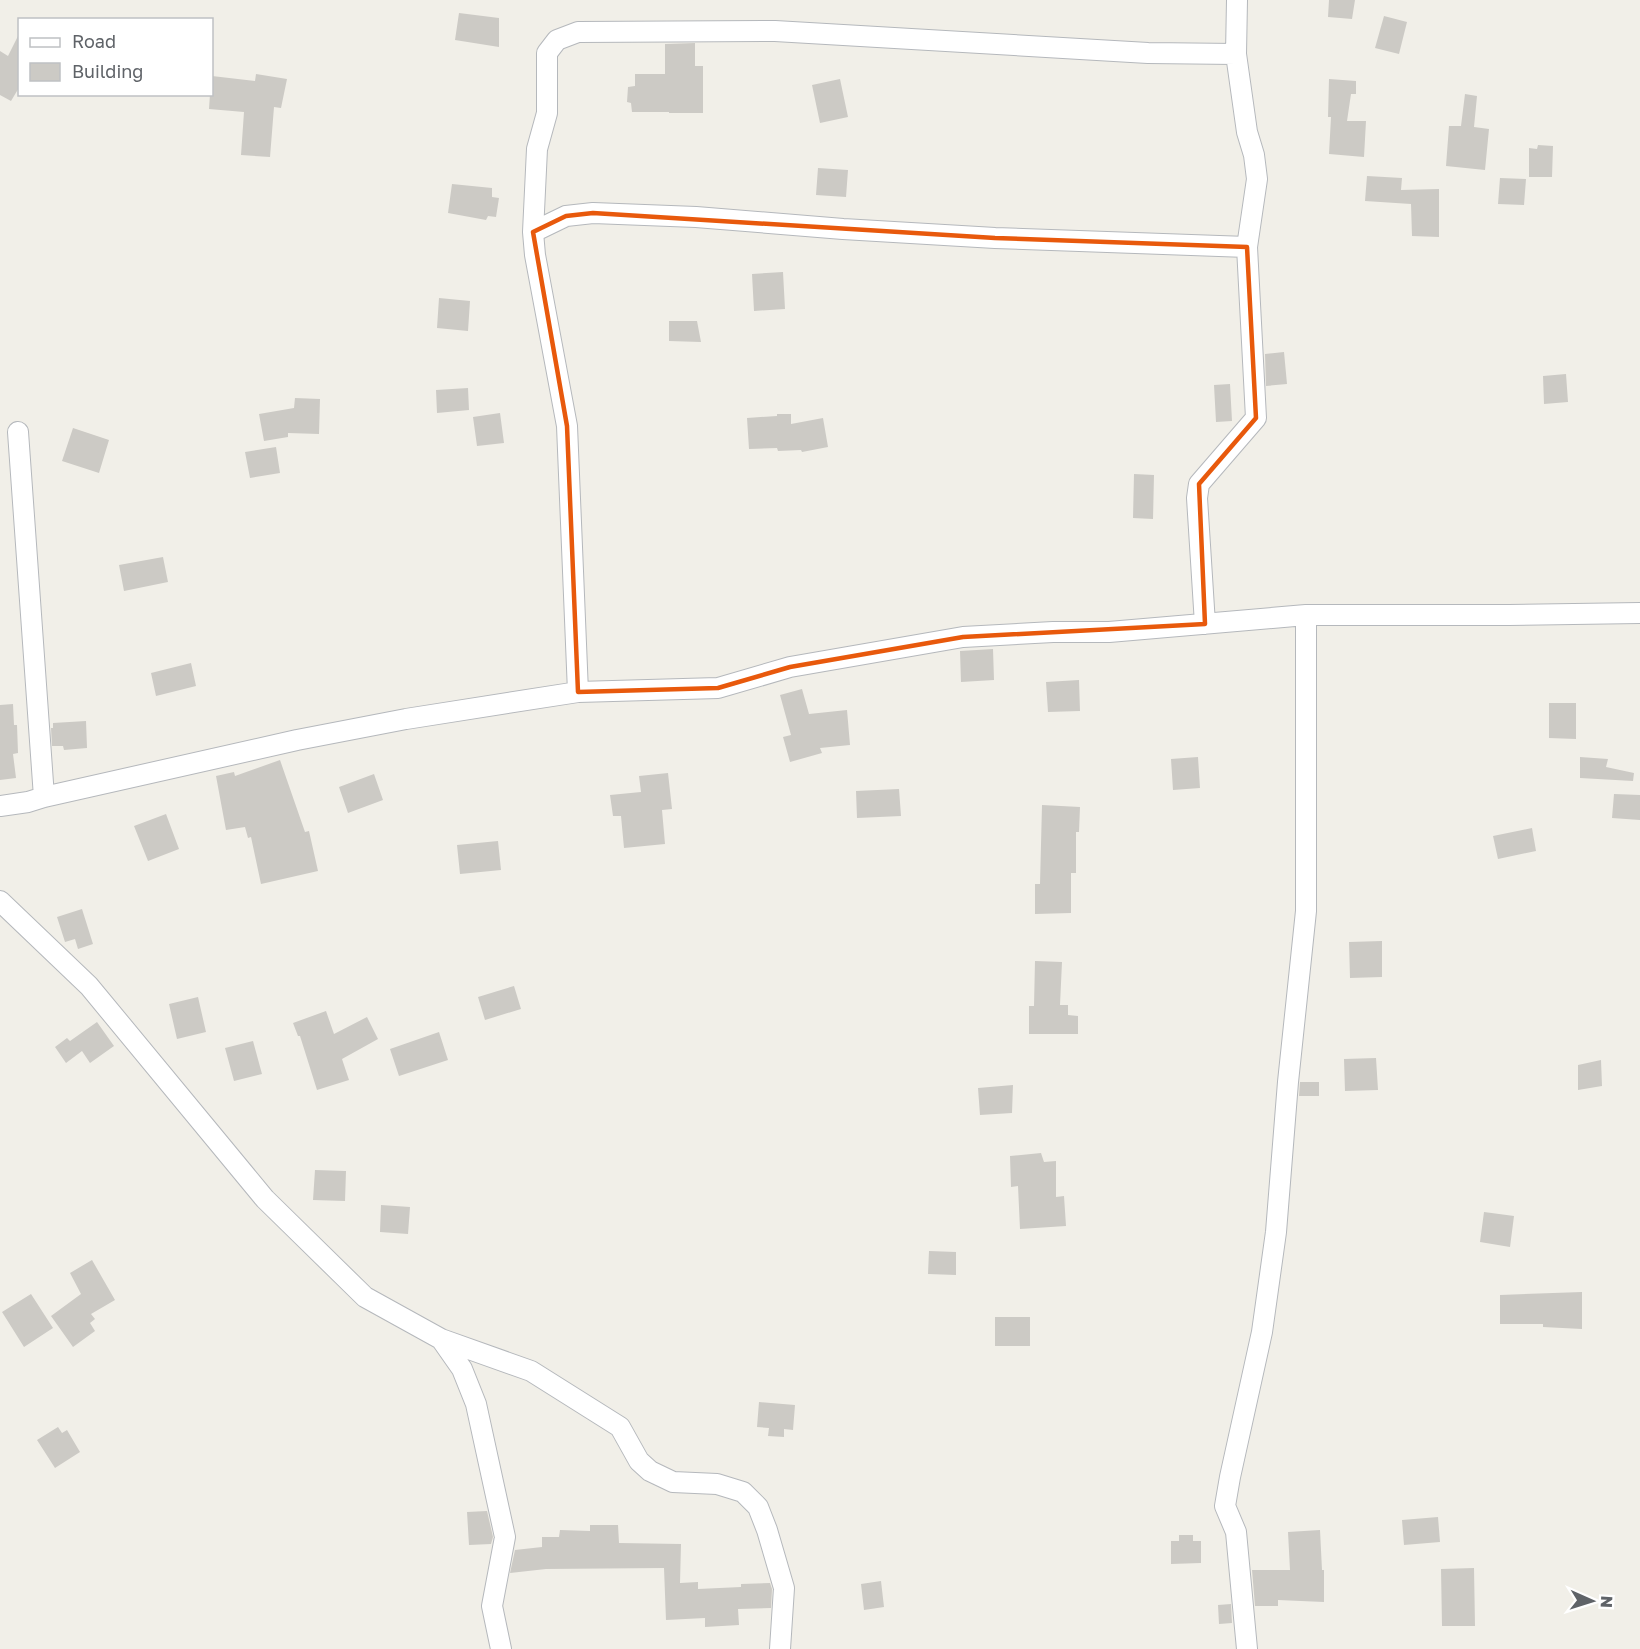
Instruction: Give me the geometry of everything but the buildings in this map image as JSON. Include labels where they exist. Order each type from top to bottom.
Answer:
[{"type":"street","points":[[1205,624],[1197,498],[1199,484],[1256,418],[1247,247],[1257,179],[1254,155],[1247,132],[1236,54],[1237,0]]},
{"type":"street","points":[[578,692],[567,426],[532,232],[537,149],[547,112],[547,53],[557,40],[578,32],[775,31],[1148,53],[1236,54]]},
{"type":"street","points":[[532,232],[566,216],[593,213],[696,217],[995,238],[1247,247]]},
{"type":"street","points":[[18,432],[44,797]]},
{"type":"street","points":[[0,806],[28,802],[297,740],[406,719],[578,692],[718,688],[790,667],[963,637],[1053,632],[1109,632],[1306,615],[1640,613]]},
{"type":"street","points":[[1247,1649],[1236,1532],[1226,1506],[1230,1477],[1262,1332],[1276,1232],[1288,1082],[1306,911],[1306,615]]},
{"type":"street","points":[[0,901],[89,986],[265,1199],[365,1298],[441,1339],[531,1371],[620,1427],[639,1461],[650,1471],[673,1482],[717,1484],[743,1492],[758,1507],[784,1588],[780,1649]]},
{"type":"street","points":[[441,1339],[462,1369],[476,1404],[505,1537],[492,1606],[501,1649]]},
{"type":"highlighted area","points":[[593,213],[995,238],[1247,247],[1256,418],[1199,484],[1205,624],[963,637],[790,667],[718,688],[578,692],[567,426],[533,232],[566,216]]}]
